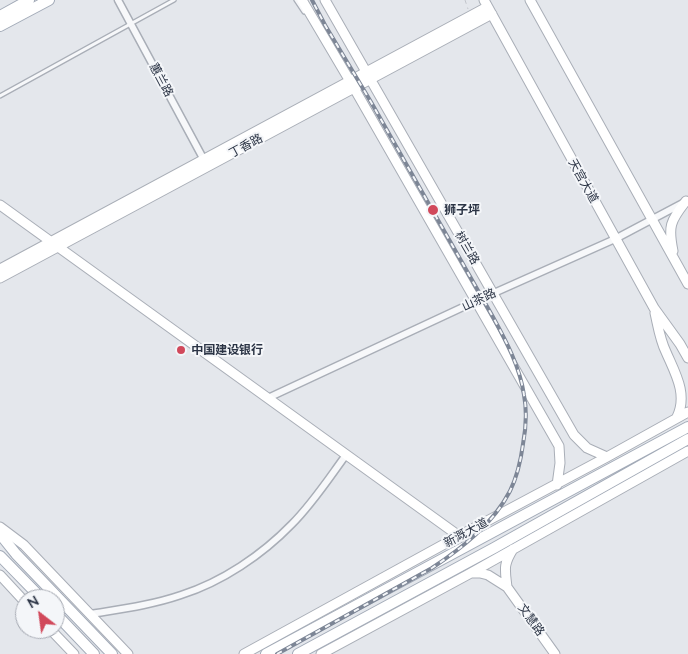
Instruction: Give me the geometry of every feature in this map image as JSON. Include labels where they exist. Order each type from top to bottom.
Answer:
[{"type":"main road","points":[[0,16],[29,0]]},
{"type":"main road","points":[[0,26],[49,0]]},
{"type":"main road","name":"新溉大道","points":[[266,654],[688,427]]},
{"type":"main road","points":[[298,654],[494,548],[688,439]]},
{"type":"main road","points":[[0,534],[16,554],[112,654]]},
{"type":"main road","points":[[0,556],[32,589]]},
{"type":"main road","points":[[65,624],[94,654]]},
{"type":"street","name":"蕙兰路","points":[[118,0],[204,160]]},
{"type":"street","points":[[302,0],[559,446],[560,463],[557,485]]},
{"type":"street","name":"树兰路","points":[[325,0],[574,435],[587,448],[607,458]]},
{"type":"street","points":[[530,0],[688,284]]},
{"type":"street","name":"丁香路","points":[[0,269],[54,244],[368,76],[488,7]]},
{"type":"street","name":"天宫大道","points":[[488,7],[654,308],[688,358]]},
{"type":"street","name":"丁香路","points":[[0,278],[54,244],[204,160],[351,85]]},
{"type":"street","points":[[676,261],[670,237],[672,222],[676,213],[687,201]]},
{"type":"street","name":"山茶路","points":[[268,398],[615,239],[687,201]]},
{"type":"street","points":[[0,205],[459,536]]},
{"type":"street","points":[[654,308],[665,351],[685,392],[685,406],[674,420]]},
{"type":"street","name":"新溉大道","points":[[244,654],[459,536],[607,458],[688,412]]},
{"type":"street","points":[[674,420],[688,416]]},
{"type":"street","points":[[321,654],[469,574],[688,451]]},
{"type":"street","points":[[91,614],[155,602],[180,595],[219,578],[245,563],[292,525],[315,498],[346,455]]},
{"type":"street","points":[[0,527],[24,545],[126,653]]},
{"type":"street","points":[[507,587],[505,565],[513,549]]},
{"type":"street","points":[[469,574],[488,574],[507,587]]},
{"type":"street","points":[[0,575],[15,591]]},
{"type":"street","name":"文慧路","points":[[507,587],[555,654]]},
{"type":"street","points":[[60,639],[74,654]]},
{"type":"lane","points":[[0,96],[174,0]]},
{"type":"lane","points":[[296,0],[321,34]]},
{"type":"railway","points":[[277,654],[432,568],[486,525],[503,503],[517,474],[525,426],[526,407],[522,385],[516,364],[503,335],[312,0]]},
{"type":"place","name":"狮子坪","points":[[433,210]]},
{"type":"place","name":"中国建设银行","points":[[181,350]]}]
